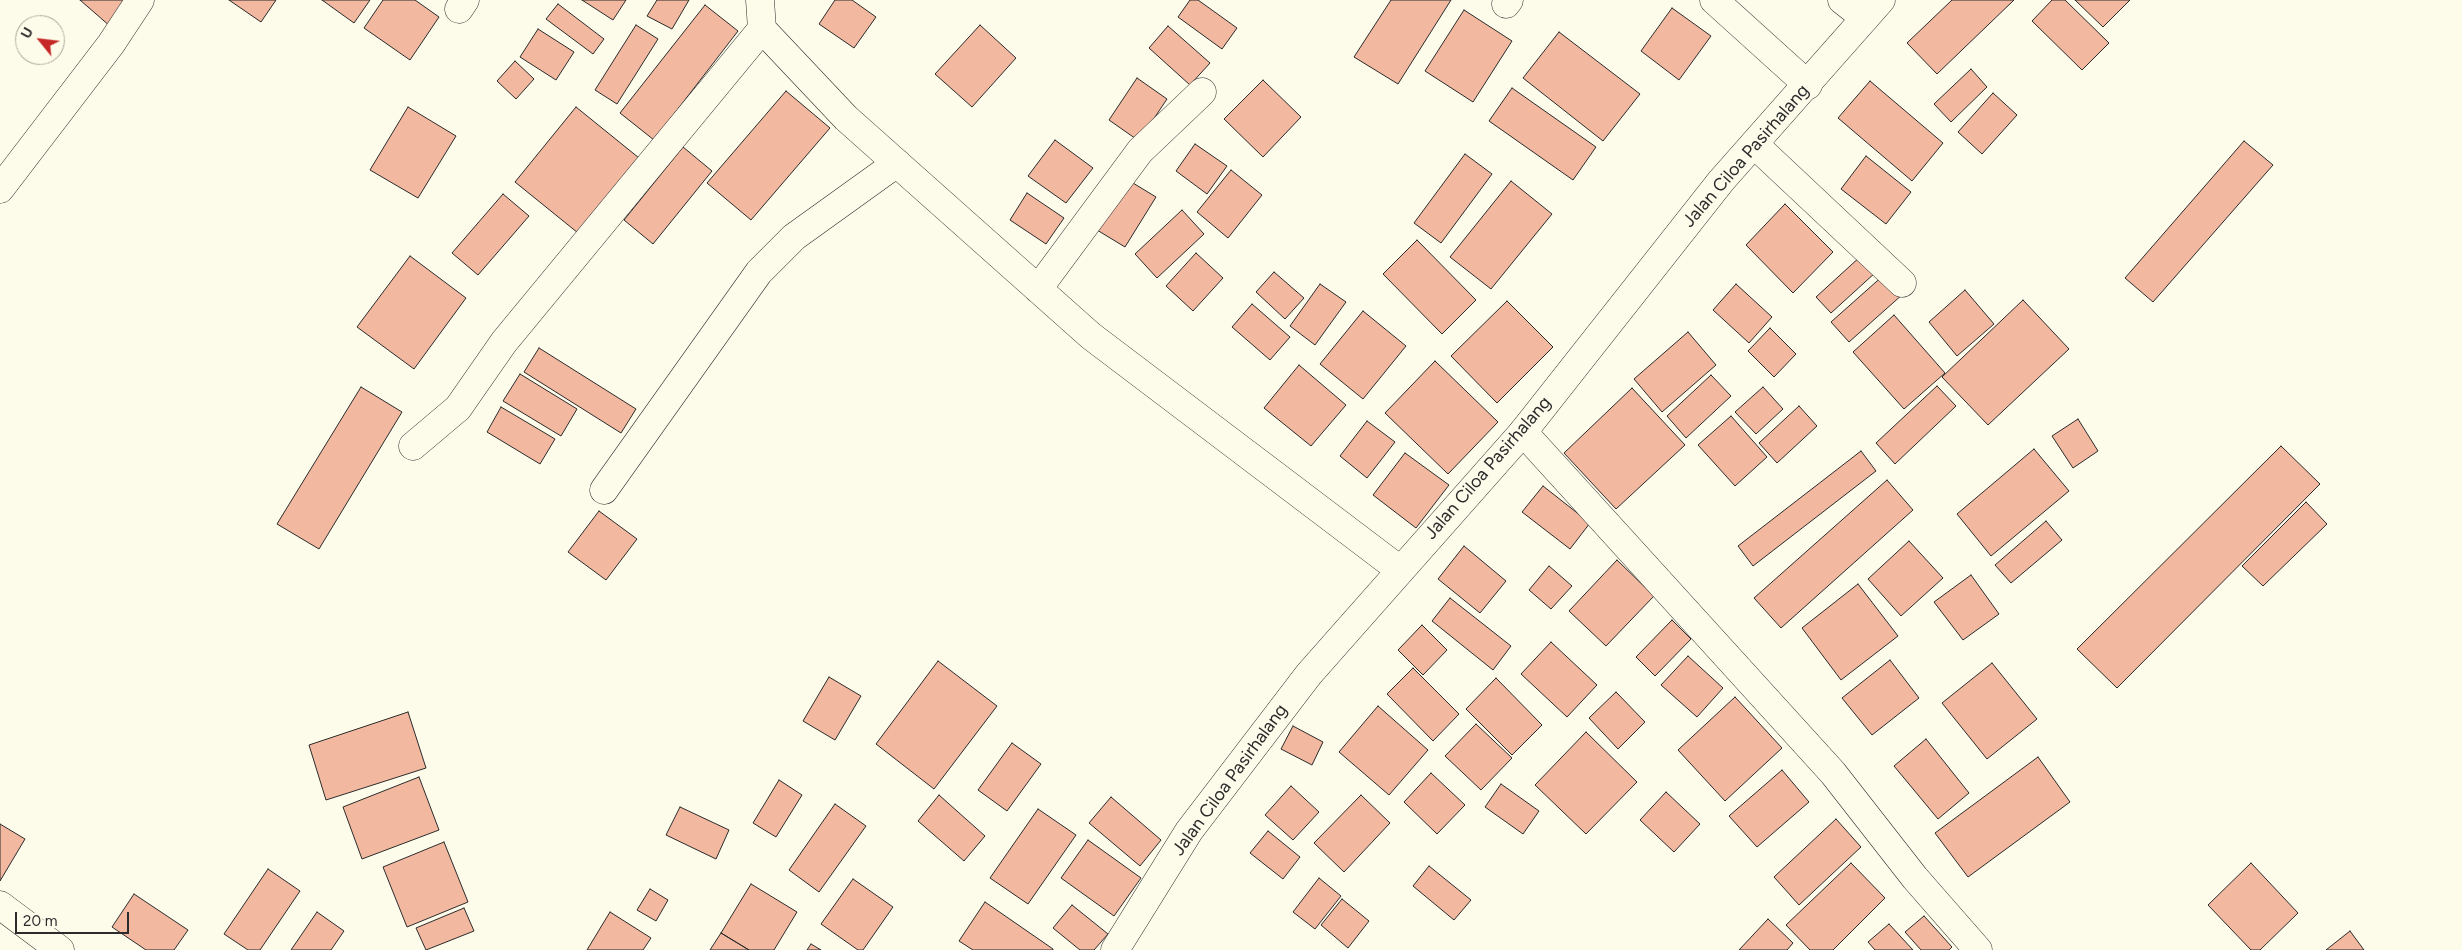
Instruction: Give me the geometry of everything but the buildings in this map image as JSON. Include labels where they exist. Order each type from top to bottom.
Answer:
[{"type":"street","points":[[0,189],[111,44],[140,0]]},
{"type":"street","points":[[760,0],[762,29],[846,118],[1090,336],[1400,570]]},
{"type":"street","points":[[1714,0],[1808,85]]},
{"type":"street","points":[[1842,0],[1873,9]]},
{"type":"street","name":"Jalan Ciloa Pasirhalang","points":[[1115,950],[1189,831],[1309,674],[1523,432],[1658,258],[1754,144],[1873,9]]},
{"type":"street","points":[[413,446],[458,408],[504,342],[762,29]]},
{"type":"street","points":[[1038,289],[1140,151],[1202,92]]},
{"type":"street","points":[[1754,144],[1902,283]]},
{"type":"street","points":[[604,490],[760,272],[794,237],[897,163]]},
{"type":"street","points":[[1523,432],[1833,773],[1915,878],[1978,950]]},
{"type":"street","points":[[0,905],[60,950]]}]
